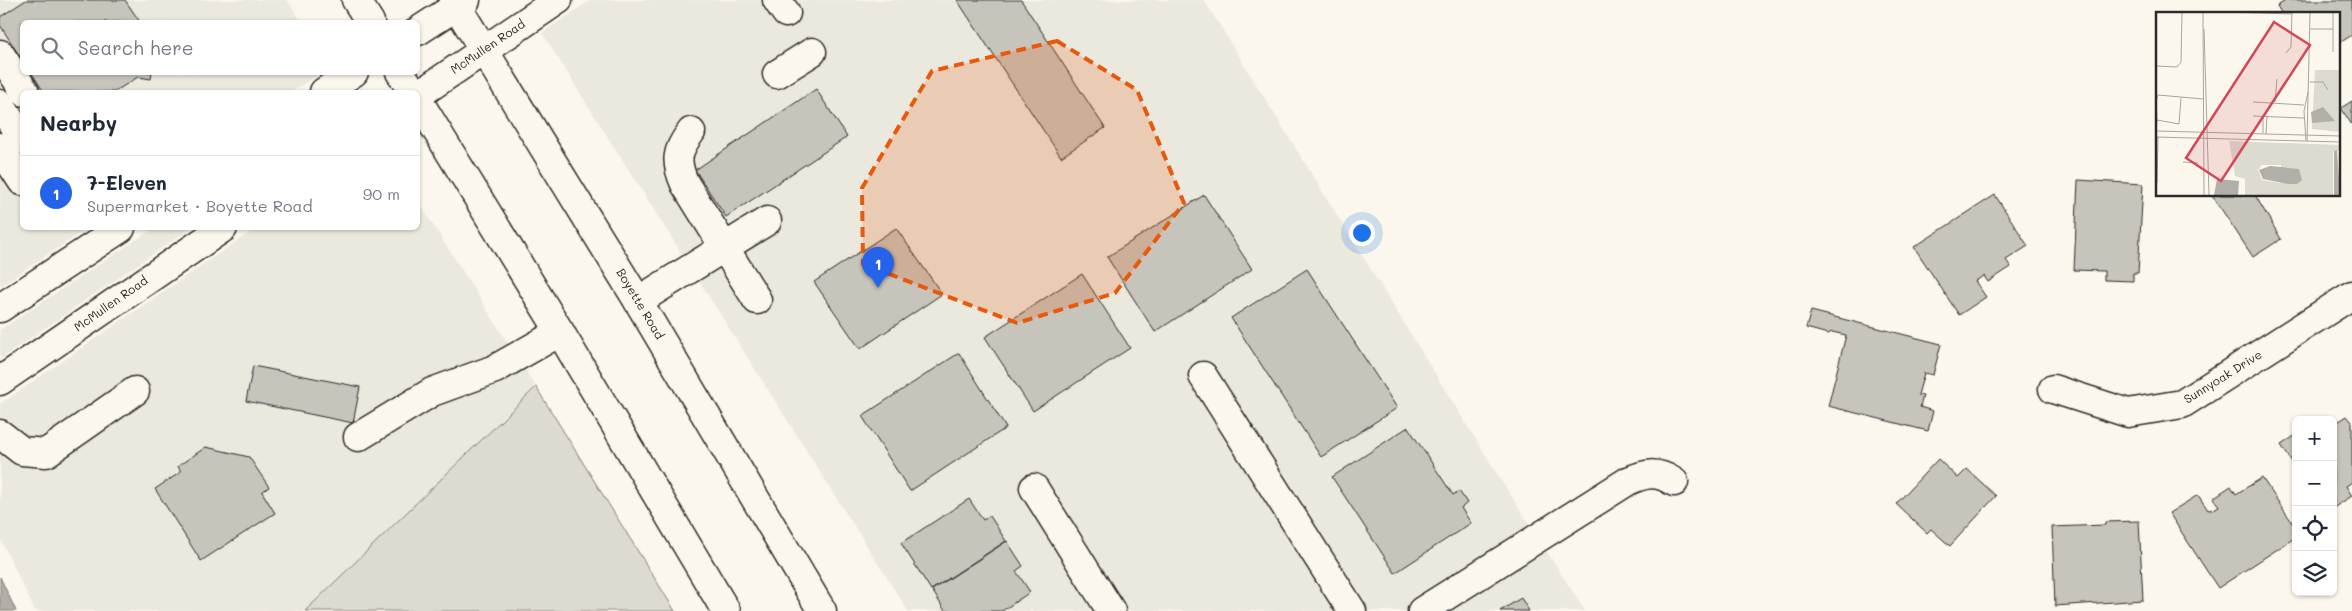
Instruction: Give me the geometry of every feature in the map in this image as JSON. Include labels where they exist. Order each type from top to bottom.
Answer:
[{"type":"main road","points":[[356,0],[369,20]]},
{"type":"main road","name":"McMullen Road","points":[[420,94],[558,0]]},
{"type":"main road","points":[[420,30],[458,2]]},
{"type":"main road","name":"Boyette Road","points":[[458,2],[484,50],[638,301],[822,611]]},
{"type":"main road","points":[[777,74],[812,52]]},
{"type":"main road","points":[[0,54],[24,90]]},
{"type":"main road","points":[[327,90],[350,75]]},
{"type":"main road","points":[[402,75],[412,90]]},
{"type":"main road","points":[[420,103],[560,332],[726,611]]},
{"type":"main road","points":[[0,104],[20,135]]},
{"type":"main road","points":[[691,132],[683,142],[678,156],[678,170],[757,300]]},
{"type":"main road","points":[[0,147],[20,178]]},
{"type":"main road","points":[[638,301],[767,221]]},
{"type":"main road","points":[[0,308],[118,230]]},
{"type":"main road","name":"McMullen Road","points":[[0,381],[220,230]]},
{"type":"main road","name":"Sunnyoak Drive","points":[[2053,389],[2128,413],[2182,404],[2352,295]]},
{"type":"main road","points":[[358,437],[432,392],[495,369],[560,332]]},
{"type":"main road","points":[[1203,376],[1352,611]]},
{"type":"main road","points":[[0,434],[22,451],[46,453],[135,390]]},
{"type":"main road","points":[[1422,611],[1628,481],[1641,475],[1653,474],[1664,475],[1674,482]]},
{"type":"main road","points":[[1034,488],[1107,610]]},
{"type":"highlighted area","points":[[1057,41],[1137,90],[1184,203],[1115,293],[1017,323],[863,264],[862,188],[932,71]]},
{"type":"shaded area","points":[[0,0],[287,0],[301,20],[20,20],[20,75],[318,75],[294,90],[20,90],[20,230],[85,230],[0,286]]},
{"type":"shaded area","points":[[591,0],[1204,0],[1499,477],[1585,611],[908,611],[542,33]]},
{"type":"shaded area","points":[[420,204],[536,387],[305,611],[35,611],[0,538],[0,404],[253,230],[420,230]]},
{"type":"shaded area","points":[[151,230],[188,230],[0,359],[0,330]]},
{"type":"shaded area","points":[[536,387],[675,611],[305,611]]},
{"type":"shaded area","points":[[0,577],[16,611],[0,611]]},
{"type":"building","points":[[26,0],[125,0],[139,20],[20,20],[20,57],[0,25],[0,17]]},
{"type":"building","points":[[957,0],[1021,0],[1105,128],[1061,157]]},
{"type":"building","points":[[2287,0],[2352,0],[2352,35],[2340,43],[2340,12],[2281,12],[2277,6]]},
{"type":"building","points":[[33,75],[152,75],[151,79],[138,77],[117,90],[43,90]]},
{"type":"building","points":[[816,89],[847,137],[726,217],[695,170]]},
{"type":"building","points":[[2352,101],[2352,125],[2341,108]]},
{"type":"building","points":[[2078,180],[2143,184],[2138,273],[2133,273],[2133,281],[2104,280],[2104,271],[2074,270]]},
{"type":"building","points":[[1204,195],[1252,269],[1155,332],[1107,257]]},
{"type":"building","points":[[1995,195],[2028,246],[2006,260],[2011,267],[1988,282],[1984,276],[1975,281],[1986,297],[1959,315],[1914,247]]},
{"type":"building","points":[[2213,196],[2256,196],[2281,239],[2253,257]]},
{"type":"building","points":[[896,228],[942,294],[860,349],[814,282]]},
{"type":"building","points":[[1307,269],[1397,408],[1321,457],[1231,318]]},
{"type":"building","points":[[1082,274],[1130,348],[1033,411],[985,337]]},
{"type":"building","points":[[1811,311],[1941,344],[1933,375],[1924,373],[1918,395],[1923,396],[1920,407],[1933,411],[1928,431],[1828,406],[1846,335],[1832,332],[1828,334],[1806,328]]},
{"type":"building","points":[[959,353],[1006,428],[910,491],[862,416]]},
{"type":"building","points":[[253,366],[360,387],[353,423],[246,401]]},
{"type":"building","points":[[2347,416],[2352,422],[2352,482],[2346,486],[2352,496],[2337,505],[2337,461],[2337,422]]},
{"type":"building","points":[[1408,427],[1453,495],[1459,491],[1467,503],[1461,508],[1471,523],[1395,573],[1332,477]]},
{"type":"building","points":[[2292,438],[2292,462],[2281,445]]},
{"type":"building","points":[[206,447],[249,457],[269,487],[262,492],[275,513],[201,561],[155,489],[181,472],[178,466]]},
{"type":"building","points":[[1938,459],[1958,478],[1967,469],[1996,496],[1950,546],[1931,529],[1927,533],[1896,504]]},
{"type":"building","points":[[2262,478],[2292,522],[2292,540],[2218,588],[2169,513],[2198,495],[2208,510],[2211,508],[2212,510],[2219,506],[2213,498],[2231,486],[2236,494]]},
{"type":"building","points":[[969,499],[983,520],[990,516],[1006,541],[931,590],[901,543]]},
{"type":"building","points":[[2139,521],[2143,600],[2055,606],[2052,527],[2105,525],[2105,522]]},
{"type":"building","points":[[1007,541],[1023,566],[1016,571],[1030,592],[1002,611],[945,611],[932,590]]},
{"type":"building","points":[[1521,598],[1529,611],[1500,611]]},
{"type":"place","name":"7-Eleven","points":[[878,288]]}]
